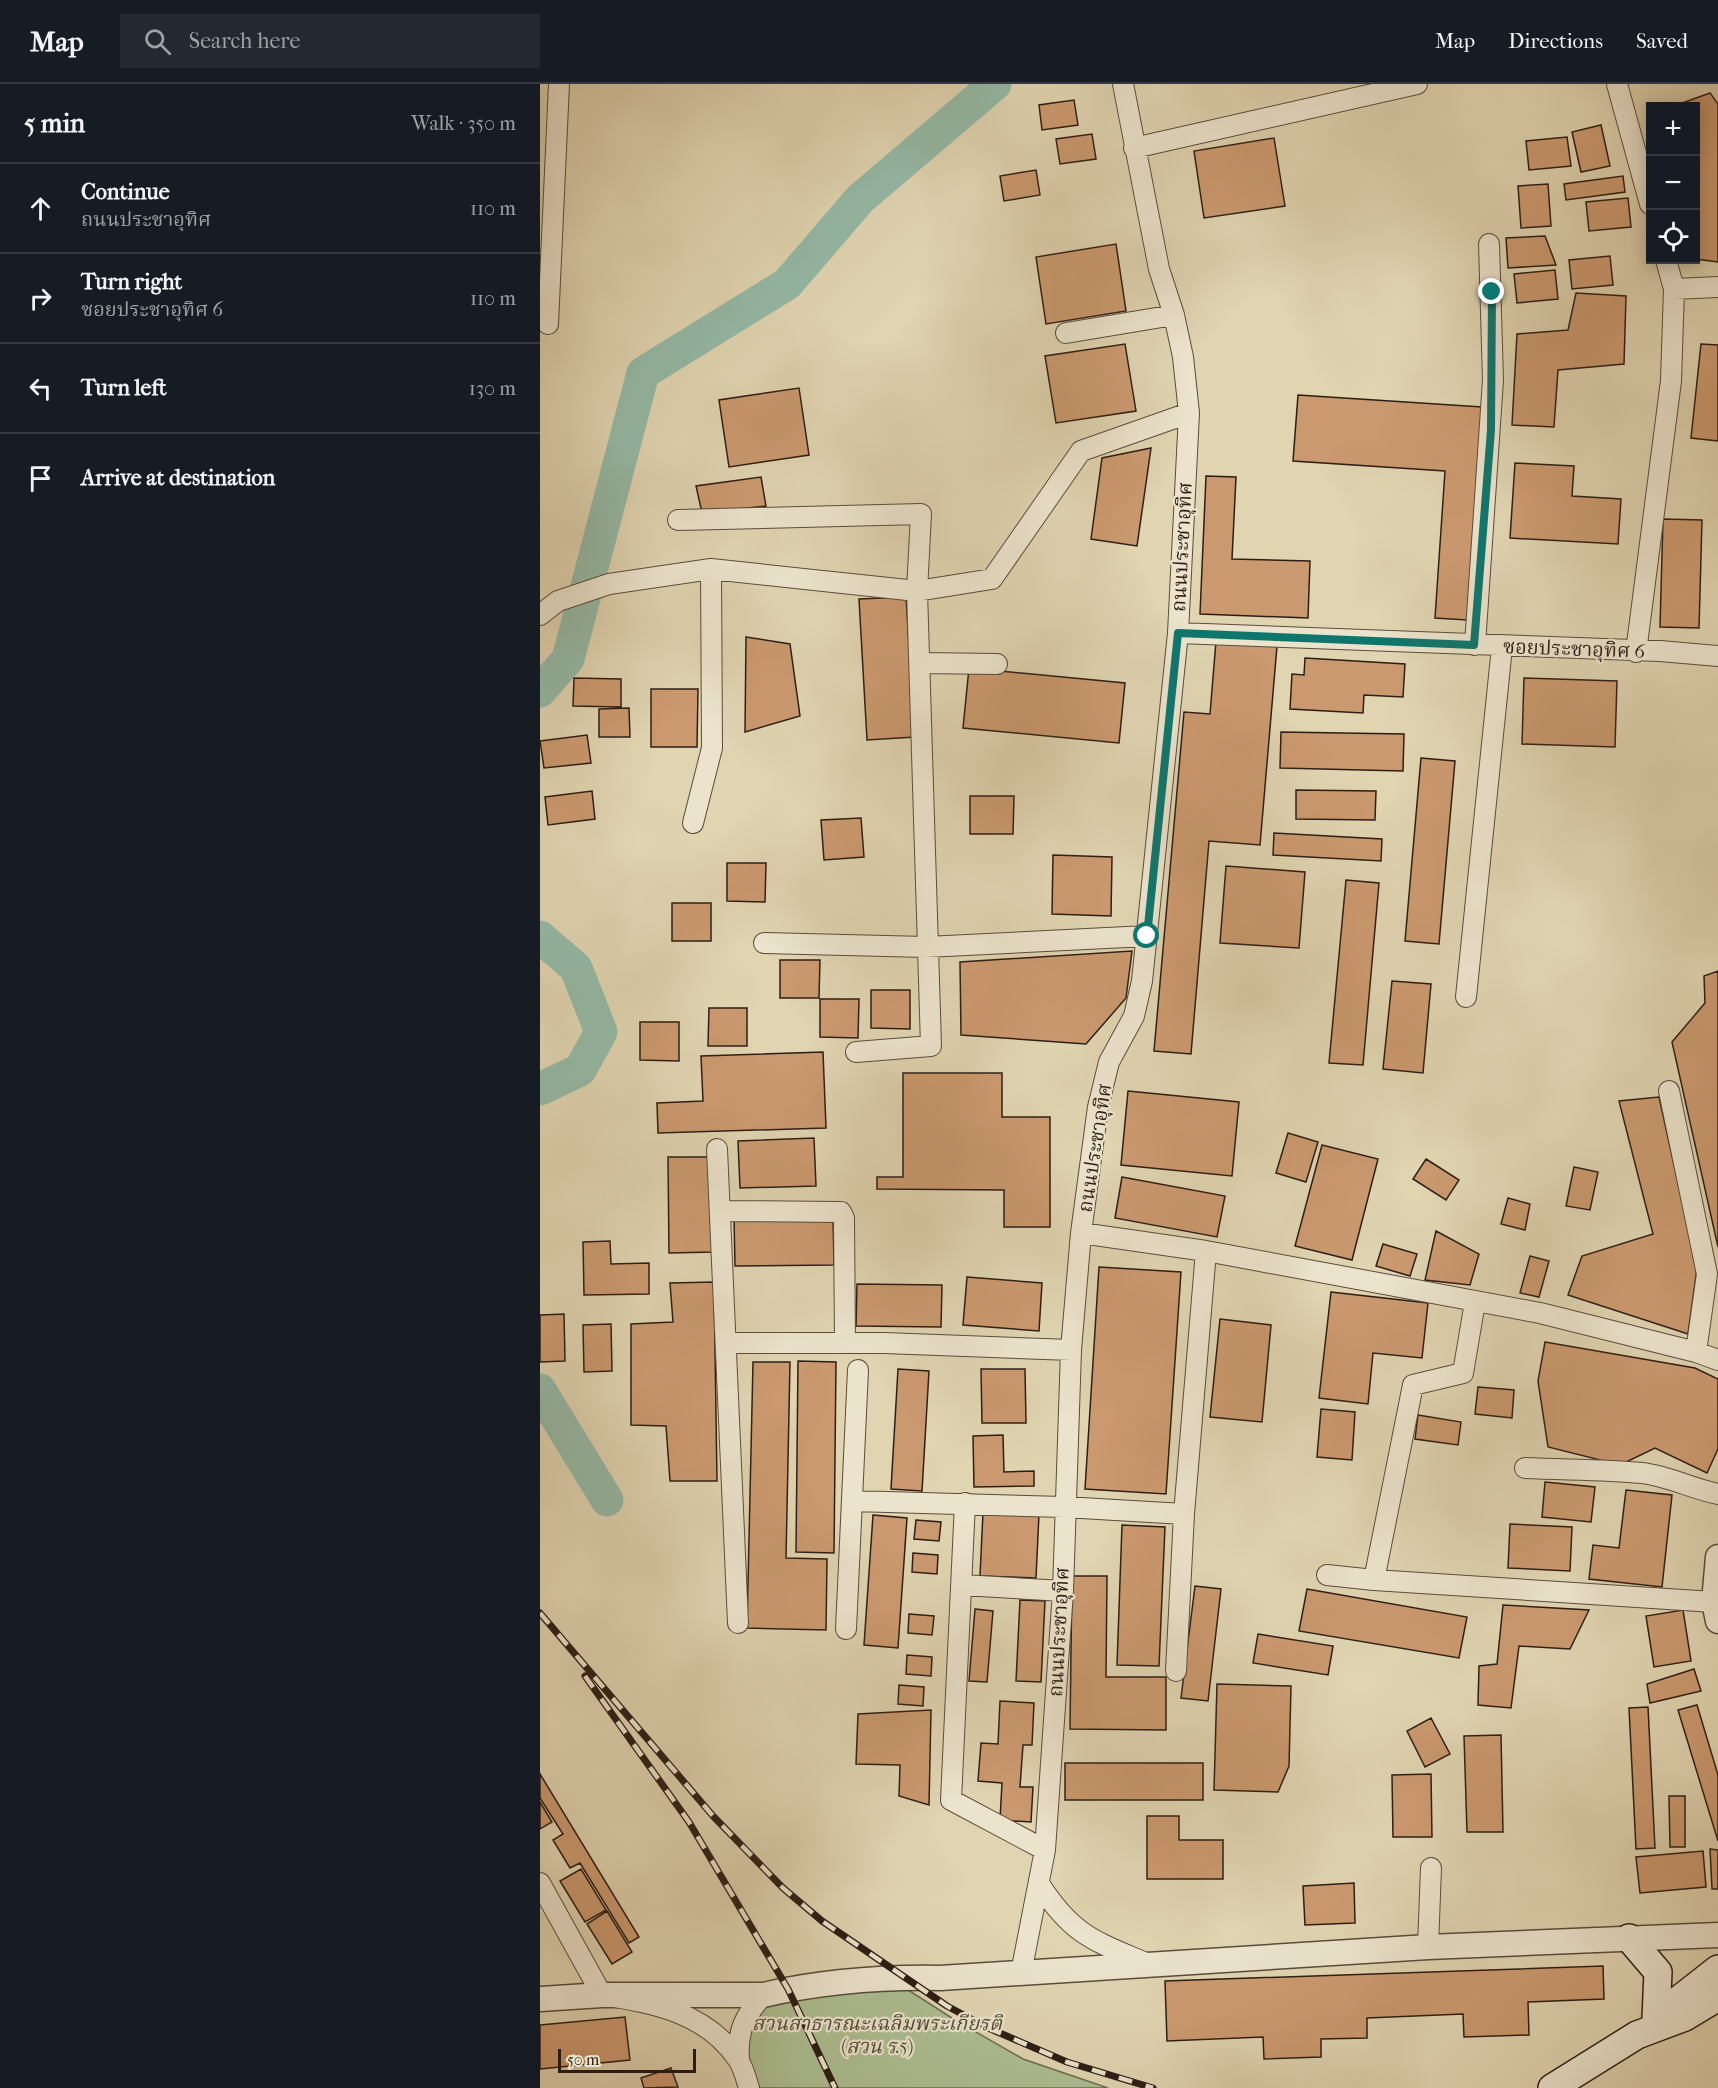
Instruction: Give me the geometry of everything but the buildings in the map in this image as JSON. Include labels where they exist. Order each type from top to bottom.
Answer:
[{"type":"main road","points":[[1629,1938],[1658,1972],[1647,2027]]},
{"type":"main road","points":[[1552,2088],[1647,2027],[1718,1969]]},
{"type":"main road","points":[[1647,2027],[1685,2017],[1718,1997]]},
{"type":"street","points":[[548,324],[559,84]]},
{"type":"street","points":[[1134,148],[1417,84]]},
{"type":"street","points":[[1617,84],[1646,189]]},
{"type":"street","name":"ถนนประชาอุทิศ","points":[[1021,1973],[1045,1850],[1063,1591],[1071,1350],[1082,1233],[1098,1107],[1109,1062],[1134,1016],[1147,936],[1178,633],[1189,413],[1183,357],[1174,315],[1159,269],[1123,87]]},
{"type":"street","points":[[1474,645],[1492,400],[1489,244]]},
{"type":"street","points":[[1636,652],[1671,381],[1674,289],[1667,264]]},
{"type":"street","points":[[1674,289],[1718,287]]},
{"type":"street","points":[[1066,333],[1174,315]]},
{"type":"street","points":[[540,615],[558,601],[609,584],[711,569],[917,591],[992,579],[1082,451],[1189,413]]},
{"type":"street","points":[[678,520],[921,514],[917,591],[930,1046],[856,1052]]},
{"type":"street","points":[[693,823],[712,748],[711,569]]},
{"type":"street","name":"ซอยประชาอุทิศ 6","points":[[1178,633],[1718,657]]},
{"type":"street","points":[[1466,997],[1502,647]]},
{"type":"street","points":[[920,663],[997,664]]},
{"type":"street","points":[[764,943],[926,947],[1147,936]]},
{"type":"street","points":[[1669,1092],[1707,1274],[1696,1352]]},
{"type":"street","points":[[717,1149],[738,1623]]},
{"type":"street","points":[[720,1211],[841,1212],[844,1218],[845,1343]]},
{"type":"street","points":[[1082,1233],[1206,1251],[1540,1313],[1696,1352],[1718,1360]]},
{"type":"street","points":[[1176,1671],[1184,1514],[1206,1251]]},
{"type":"street","points":[[1374,1580],[1413,1385],[1463,1373],[1475,1302]]},
{"type":"street","points":[[727,1343],[845,1343],[1071,1350]]},
{"type":"street","points":[[846,1629],[858,1370]]},
{"type":"street","points":[[1525,1468],[1643,1473],[1680,1481],[1696,1490],[1718,1494]]},
{"type":"street","points":[[853,1501],[965,1503],[1184,1514]]},
{"type":"street","points":[[965,1503],[951,1800],[1045,1850]]},
{"type":"street","points":[[1327,1575],[1716,1612],[1718,1557]]},
{"type":"street","points":[[962,1585],[1063,1591]]},
{"type":"street","points":[[1428,1947],[1431,1868]]},
{"type":"street","points":[[540,1883],[602,1995],[672,2009],[703,2025],[718,2036],[739,2059]]},
{"type":"street","points":[[1040,1885],[1060,1914],[1080,1934],[1153,1966]]},
{"type":"street","points":[[540,1999],[602,1995],[763,1995],[853,1981],[1153,1966],[1428,1947],[1718,1935]]},
{"type":"street","points":[[749,2088],[739,2059],[738,2040],[746,2014],[763,1995]]},
{"type":"green space","name":"สวนสาธารณะเฉลิมพระเกียรติ (สวน ร.5)","points":[[891,1979],[955,2020],[1023,2059],[1108,2088],[749,2088],[742,2024],[763,1995]]},
{"type":"waterway","points":[[540,691],[568,659],[643,373],[787,284],[860,199],[995,84]]},
{"type":"waterway","points":[[540,937],[576,968],[601,1032],[580,1070],[540,1089]]},
{"type":"waterway","points":[[540,1390],[607,1500]]},
{"type":"railway","points":[[540,1613],[713,1816],[783,1888],[822,1921],[947,2006],[986,2027],[1067,2062],[1153,2088]]},
{"type":"railway","points":[[585,1676],[689,1822],[788,1989],[835,2088]]},
{"type":"route","points":[[1147,936],[1178,633],[1474,645],[1491,430],[1492,292]]}]
